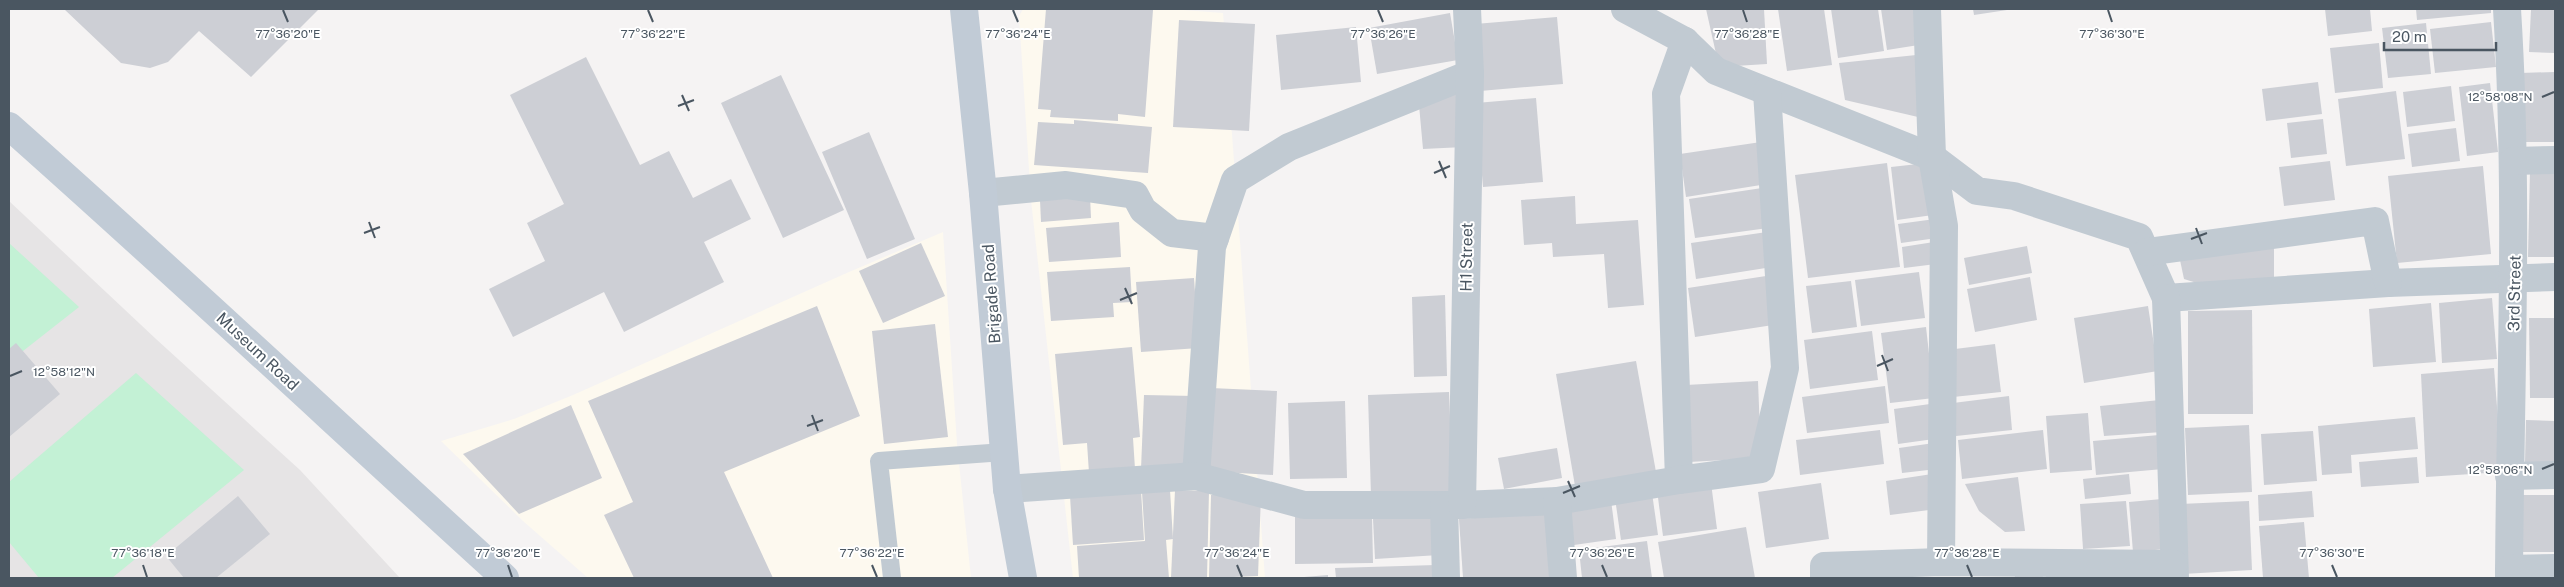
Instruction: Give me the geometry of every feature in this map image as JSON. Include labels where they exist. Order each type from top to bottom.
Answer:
[{"type":"main road","name":"Brigade Road","points":[[964,9],[983,193],[1007,489],[1023,578]]},
{"type":"main road","name":"Museum Road","points":[[9,126],[194,291],[340,428],[505,578]]},
{"type":"street","name":"H1 Street","points":[[1446,578],[1453,505],[1470,74],[1467,9]]},
{"type":"street","points":[[1625,9],[1684,41],[1716,71],[1932,157],[1977,191],[2014,196],[2139,237],[2166,298],[2174,571],[1993,570],[1941,562],[1824,566],[1824,578]]},
{"type":"street","points":[[1927,9],[1932,157],[1944,226],[1941,562]]},
{"type":"street","name":"3rd Street","points":[[2506,9],[2513,161],[2515,278],[2509,476],[2509,574]]},
{"type":"street","points":[[1679,480],[1666,94],[1684,41]]},
{"type":"street","points":[[1196,476],[1212,247],[1235,180],[1288,147],[1470,74]]},
{"type":"street","points":[[1007,489],[1196,476],[1304,505],[1453,505],[1557,501],[1679,480],[1761,469],[1785,368],[1767,92]]},
{"type":"street","points":[[2513,161],[2555,160]]},
{"type":"street","points":[[983,193],[1066,185],[1134,195],[1143,210],[1172,233],[1215,238]]},
{"type":"street","points":[[2147,252],[2375,221],[2388,283]]},
{"type":"street","points":[[2166,298],[2388,283],[2555,277]]},
{"type":"street","points":[[2509,476],[2555,475]]},
{"type":"street","points":[[1557,501],[1563,578]]},
{"type":"street","points":[[2509,574],[2555,568]]},
{"type":"lane","points":[[892,578],[879,461],[1004,452]]},
{"type":"shaded area","points":[[1023,9],[1170,9],[1223,13],[1265,578],[1073,578],[1031,200],[1019,16]]},
{"type":"shaded area","points":[[9,201],[156,339],[300,470],[400,578],[9,578]]},
{"type":"shaded area","points":[[943,232],[957,444],[971,578],[588,578],[523,521],[441,441],[514,419],[573,395]]},
{"type":"green space","points":[[9,243],[79,307],[9,362]]},
{"type":"green space","points":[[136,373],[244,470],[112,578],[39,578],[9,542],[9,482]]},
{"type":"building","points":[[64,9],[319,9],[251,77],[199,31],[168,62],[150,68],[121,63]]},
{"type":"building","points":[[1046,9],[1153,10],[1145,117],[1118,114],[1118,121],[1050,117],[1051,110],[1038,109]]},
{"type":"building","points":[[1706,9],[1764,9],[1767,64],[1719,67]]},
{"type":"building","points":[[1778,9],[1824,9],[1832,65],[1787,71]]},
{"type":"building","points":[[1831,9],[1878,9],[1884,51],[1838,58]]},
{"type":"building","points":[[1881,9],[1920,9],[1925,44],[1887,50]]},
{"type":"building","points":[[1973,9],[2007,9],[2007,10],[1974,15]]},
{"type":"building","points":[[2325,9],[2370,9],[2372,31],[2328,36]]},
{"type":"building","points":[[2416,9],[2491,9],[2491,13],[2417,20]]},
{"type":"building","points":[[2531,9],[2555,9],[2555,53],[2529,52]]},
{"type":"building","points":[[1450,13],[1458,60],[1377,74],[1369,28]]},
{"type":"building","points":[[1557,17],[1563,84],[1480,91],[1475,24]]},
{"type":"building","points":[[1179,20],[1255,24],[1249,131],[1173,127]]},
{"type":"building","points":[[2491,22],[2496,67],[2435,73],[2430,29]]},
{"type":"building","points":[[2426,23],[2431,74],[2388,78],[2382,28]]},
{"type":"building","points":[[1356,27],[1361,82],[1281,90],[1276,35]]},
{"type":"building","points":[[2379,43],[2383,88],[2335,93],[2330,48]]},
{"type":"building","points":[[1926,54],[1918,117],[1845,100],[1839,63]]},
{"type":"building","points":[[586,57],[640,165],[669,151],[693,198],[731,179],[751,219],[704,242],[724,282],[624,332],[604,292],[513,337],[489,289],[545,261],[527,223],[564,204],[510,95]]},
{"type":"building","points":[[2555,72],[2555,142],[2521,142],[2520,73]]},
{"type":"building","points":[[781,75],[844,210],[783,238],[721,103]]},
{"type":"building","points":[[2318,82],[2322,114],[2266,121],[2262,89]]},
{"type":"building","points":[[2490,83],[2498,152],[2467,156],[2459,87]]},
{"type":"building","points":[[2451,86],[2455,121],[2407,127],[2403,92]]},
{"type":"building","points":[[1456,89],[1464,147],[1423,149],[1419,105]]},
{"type":"building","points":[[2396,91],[2405,159],[2346,166],[2338,99]]},
{"type":"building","points":[[1536,98],[1543,182],[1483,187],[1476,103]]},
{"type":"building","points":[[2323,119],[2327,154],[2291,158],[2287,123]]},
{"type":"building","points":[[1074,120],[1152,127],[1148,173],[1034,165],[1038,122],[1074,124]]},
{"type":"building","points":[[2456,128],[2460,161],[2412,167],[2408,134]]},
{"type":"building","points":[[869,132],[915,239],[867,259],[822,152]]},
{"type":"building","points":[[1761,142],[1767,184],[1686,197],[1680,154]]},
{"type":"building","points":[[2330,161],[2335,200],[2284,206],[2279,167]]},
{"type":"building","points":[[1887,163],[1900,267],[1808,278],[1795,175]]},
{"type":"building","points":[[1927,163],[1933,215],[1897,220],[1891,167]]},
{"type":"building","points":[[2483,166],[2491,254],[2397,263],[2388,176]]},
{"type":"building","points":[[2530,170],[2555,170],[2555,257],[2528,257]]},
{"type":"building","points":[[1762,188],[1768,228],[1695,238],[1689,199]]},
{"type":"building","points":[[1090,196],[1091,218],[1041,222],[1040,200]]},
{"type":"building","points":[[1575,196],[1576,224],[1638,220],[1644,305],[1608,308],[1604,254],[1553,257],[1552,243],[1524,245],[1521,200]]},
{"type":"building","points":[[1935,219],[1937,238],[1901,243],[1898,224]]},
{"type":"building","points":[[1119,222],[1121,257],[1049,262],[1046,228]]},
{"type":"building","points":[[1767,232],[1772,267],[1696,279],[1691,243]]},
{"type":"building","points":[[1934,242],[1936,264],[1904,268],[1902,247]]},
{"type":"building","points":[[921,243],[945,296],[883,323],[859,271]]},
{"type":"building","points":[[2274,244],[2274,278],[2200,284],[2184,279],[2180,260]]},
{"type":"building","points":[[2027,246],[2032,273],[1969,285],[1964,258]]},
{"type":"building","points":[[1130,267],[1132,302],[1113,303],[1114,317],[1051,321],[1047,272]]},
{"type":"building","points":[[1919,272],[1925,318],[1861,326],[1855,280]]},
{"type":"building","points":[[1766,276],[1773,325],[1695,337],[1688,288]]},
{"type":"building","points":[[2030,277],[2037,320],[1975,332],[1967,289]]},
{"type":"building","points":[[1194,278],[1199,348],[1141,352],[1136,282]]},
{"type":"building","points":[[1851,281],[1857,327],[1812,333],[1806,286]]},
{"type":"building","points":[[1445,295],[1447,376],[1414,377],[1412,297]]},
{"type":"building","points":[[2492,298],[2497,359],[2442,363],[2439,303]]},
{"type":"building","points":[[2431,303],[2436,362],[2373,367],[2369,309]]},
{"type":"building","points":[[817,306],[860,416],[724,472],[773,578],[634,578],[604,515],[633,502],[588,401]]},
{"type":"building","points":[[2148,306],[2158,371],[2084,383],[2074,318]]},
{"type":"building","points":[[2252,310],[2253,414],[2188,414],[2188,311]]},
{"type":"building","points":[[2529,318],[2555,318],[2555,398],[2530,398]]},
{"type":"building","points":[[935,324],[948,437],[884,444],[872,331]]},
{"type":"building","points":[[1926,327],[1934,398],[1890,403],[1881,333]]},
{"type":"building","points":[[1872,331],[1878,380],[1810,389],[1804,340]]},
{"type":"building","points":[[16,343],[60,394],[9,437],[9,349]]},
{"type":"building","points":[[1995,344],[2001,392],[1953,397],[1947,350]]},
{"type":"building","points":[[1132,347],[1140,437],[1133,438],[1135,469],[1089,473],[1087,443],[1063,445],[1055,354]]},
{"type":"building","points":[[1636,361],[1656,472],[1575,486],[1556,374]]},
{"type":"building","points":[[2494,368],[2502,472],[2426,477],[2421,374]]},
{"type":"building","points":[[1758,381],[1761,458],[1689,462],[1686,385]]},
{"type":"building","points":[[1885,386],[1889,423],[1807,433],[1802,397]]},
{"type":"building","points":[[1211,388],[1277,391],[1273,475],[1206,471]]},
{"type":"building","points":[[1449,392],[1453,493],[1371,496],[1368,395]]},
{"type":"building","points":[[1144,395],[1195,396],[1193,470],[1141,469]]},
{"type":"building","points":[[2009,396],[2012,430],[1956,436],[1953,403]]},
{"type":"building","points":[[2160,400],[2162,432],[2104,436],[2100,406]]},
{"type":"building","points":[[1345,401],[1347,478],[1290,479],[1288,403]]},
{"type":"building","points":[[1930,404],[1934,439],[1898,444],[1894,409]]},
{"type":"building","points":[[571,405],[602,478],[519,514],[463,454]]},
{"type":"building","points":[[2088,413],[2092,470],[2050,473],[2046,416]]},
{"type":"building","points":[[2415,417],[2418,449],[2351,455],[2352,473],[2322,475],[2318,426]]},
{"type":"building","points":[[2526,420],[2555,421],[2555,463],[2525,463]]},
{"type":"building","points":[[2249,425],[2252,492],[2188,495],[2185,428]]},
{"type":"building","points":[[1880,430],[1884,464],[1800,475],[1796,440]]},
{"type":"building","points":[[2043,430],[2047,469],[1962,479],[1958,440]]},
{"type":"building","points":[[2313,431],[2317,481],[2264,485],[2261,434]]},
{"type":"building","points":[[2159,435],[2163,469],[2096,475],[2093,441]]},
{"type":"building","points":[[1934,443],[1937,469],[1902,473],[1899,448]]},
{"type":"building","points":[[1557,448],[1562,478],[1504,489],[1498,458]]},
{"type":"building","points":[[2417,457],[2419,483],[2361,487],[2359,462]]},
{"type":"building","points":[[1932,474],[1937,509],[1890,515],[1886,481]]},
{"type":"building","points":[[2129,474],[2131,494],[2085,499],[2083,479]]},
{"type":"building","points":[[2018,477],[2025,531],[2005,532],[1979,511],[1965,484]]},
{"type":"building","points":[[1711,483],[1717,529],[1663,536],[1657,490]]},
{"type":"building","points":[[1821,483],[1829,539],[1766,548],[1758,492]]},
{"type":"building","points":[[1170,490],[1173,539],[1166,540],[1169,578],[1079,578],[1077,546],[1145,541],[1142,492]]},
{"type":"building","points":[[1175,490],[1209,491],[1207,578],[1171,578]]},
{"type":"building","points":[[1141,491],[1144,540],[1073,545],[1070,496]]},
{"type":"building","points":[[2312,491],[2314,517],[2259,521],[2258,495]]},
{"type":"building","points":[[1652,493],[1658,535],[1621,540],[1615,498]]},
{"type":"building","points":[[1211,495],[1261,495],[1258,576],[1209,578]]},
{"type":"building","points":[[2520,495],[2555,495],[2555,552],[2520,552]]},
{"type":"building","points":[[238,496],[270,534],[216,578],[184,578],[166,556]]},
{"type":"building","points":[[2162,499],[2166,549],[2133,552],[2129,502]]},
{"type":"building","points":[[1611,500],[1616,539],[1574,545],[1569,506]]},
{"type":"building","points":[[2126,501],[2130,546],[2083,549],[2080,504]]},
{"type":"building","points":[[2249,501],[2252,570],[2183,574],[2180,504]]},
{"type":"building","points":[[1549,513],[1553,578],[1463,578],[1459,519]]},
{"type":"building","points":[[1295,516],[1372,516],[1373,563],[1295,564]]},
{"type":"building","points":[[1437,516],[1439,555],[1375,559],[1373,519]]},
{"type":"building","points":[[2304,522],[2309,578],[2263,578],[2259,526]]},
{"type":"building","points":[[1746,527],[1755,578],[1664,578],[1658,542]]},
{"type":"building","points":[[1647,541],[1652,578],[1582,578],[1579,550]]},
{"type":"building","points":[[1436,565],[1437,578],[1336,578],[1335,568]]},
{"type":"building","points":[[2014,568],[2042,568],[2043,578],[2015,578]]},
{"type":"building","points":[[2093,569],[2093,578],[2046,578],[2046,570]]},
{"type":"building","points":[[2159,571],[2159,578],[2098,578],[2098,573]]},
{"type":"building","points":[[1328,575],[1328,578],[1304,578],[1304,577]]}]
